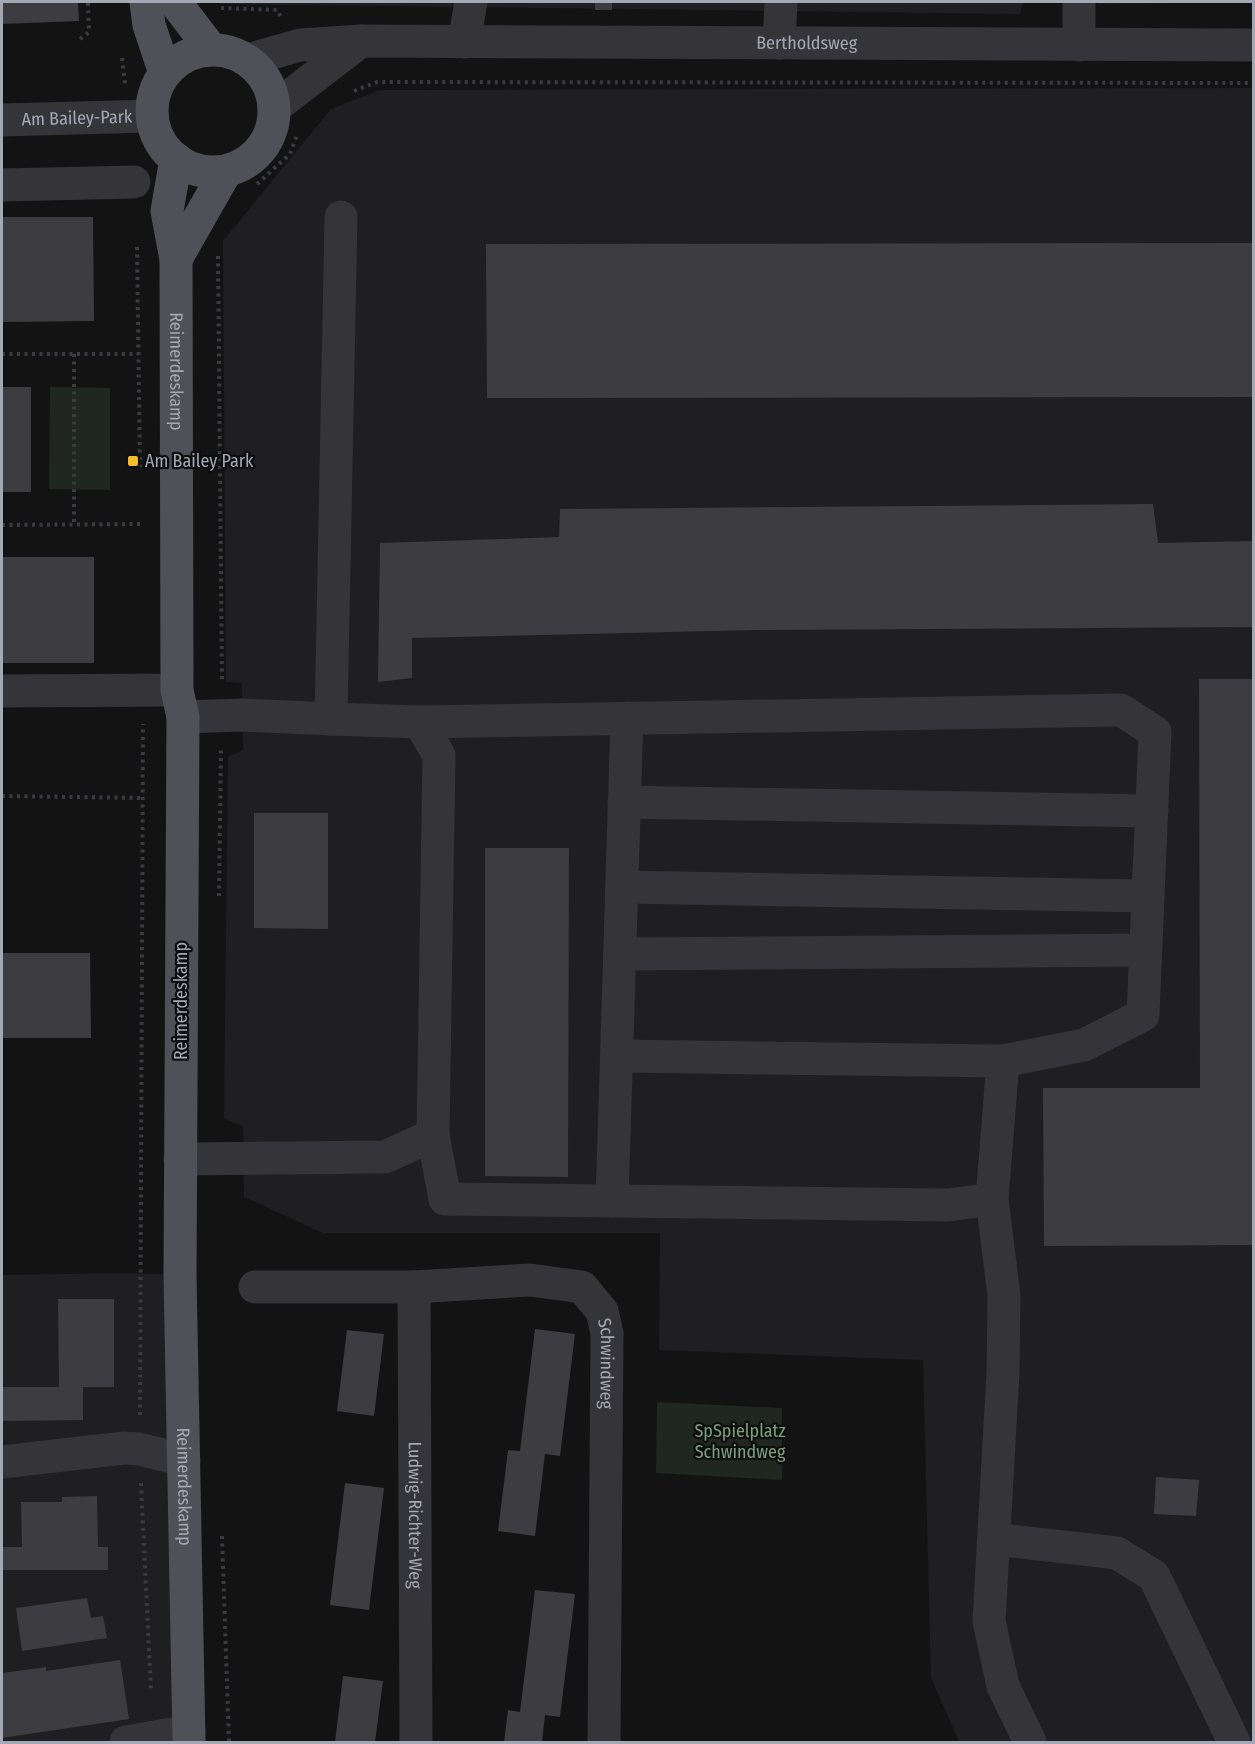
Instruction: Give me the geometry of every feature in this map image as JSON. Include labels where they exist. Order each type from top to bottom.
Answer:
[{"type":"main road","points":[[146,2],[149,25],[165,73]]},
{"type":"main road","points":[[175,2],[211,49]]},
{"type":"main road","points":[[211,49],[229,51],[248,60],[268,83],[274,108],[273,123],[262,148],[240,166],[238,179],[197,170],[176,159],[140,117],[165,73],[187,55],[211,49]]},
{"type":"main road","name":"Reimerdeskamp","points":[[176,159],[167,211],[176,259],[180,704],[180,1159],[189,1737]]},
{"type":"main road","name":"Reimerdeskamp","points":[[176,259],[238,179]]},
{"type":"street","points":[[464,42],[471,2]]},
{"type":"street","points":[[779,43],[781,2]]},
{"type":"street","points":[[1078,45],[1079,2]]},
{"type":"street","points":[[274,108],[361,41]]},
{"type":"street","name":"Bertholdsweg","points":[[248,60],[300,45],[361,41],[1254,45]]},
{"type":"street","name":"Am Bailey-Park","points":[[2,120],[140,117]]},
{"type":"street","points":[[2,185],[134,182]]},
{"type":"street","points":[[331,719],[341,217]]},
{"type":"street","points":[[2,691],[143,690],[180,704],[222,715],[419,722],[1121,710],[1155,732],[1143,1015],[1084,1045],[1003,1061],[617,1056]]},
{"type":"street","points":[[612,1201],[627,718]]},
{"type":"street","points":[[419,722],[439,755],[433,1136],[445,1199],[948,1205],[992,1199]]},
{"type":"street","points":[[624,802],[1152,811]]},
{"type":"street","points":[[622,887],[1148,896]]},
{"type":"street","points":[[620,954],[1145,950]]},
{"type":"street","points":[[1003,1061],[992,1199],[1004,1296],[1003,1372],[989,1621],[1004,1686],[1030,1743]]},
{"type":"street","points":[[180,1159],[385,1157],[433,1136]]},
{"type":"street","name":"Schwindweg","points":[[255,1287],[414,1287],[530,1280],[582,1287],[602,1311],[607,1344],[604,1743]]},
{"type":"street","name":"Ludwig-Richter-Weg","points":[[414,1287],[416,1743]]},
{"type":"street","points":[[2,1461],[140,1449],[184,1460]]},
{"type":"street","points":[[994,1539],[1117,1553],[1154,1576],[1234,1743]]},
{"type":"street","points":[[140,1740],[189,1737]]},
{"type":"path","points":[[80,39],[89,32],[88,2]]},
{"type":"path","points":[[210,7],[277,10],[300,45]]},
{"type":"path","points":[[121,46],[140,117]]},
{"type":"path","points":[[318,73],[328,93],[343,96],[377,82],[1254,82]]},
{"type":"path","points":[[238,179],[290,154],[298,133]]},
{"type":"path","points":[[136,243],[140,479]]},
{"type":"path","points":[[218,251],[222,715],[219,907]]},
{"type":"path","points":[[2,354],[138,354]]},
{"type":"path","points":[[74,354],[74,525]]},
{"type":"path","points":[[140,513],[141,536]]},
{"type":"path","points":[[2,525],[141,524]]},
{"type":"path","points":[[140,1740],[143,690]]},
{"type":"path","points":[[2,796],[142,798]]},
{"type":"path","points":[[222,1528],[229,1743]]},
{"type":"shaded area","points":[[219,2],[1023,2],[1020,14],[222,4]]},
{"type":"shaded area","points":[[1099,2],[1254,2],[1099,4]]},
{"type":"shaded area","points":[[1253,88],[1253,1742],[959,1742],[931,1678],[923,1360],[659,1350],[660,1233],[323,1233],[244,1197],[243,1126],[224,1119],[228,757],[243,750],[242,683],[226,682],[223,241],[331,109],[380,90]]},
{"type":"shaded area","points":[[129,1273],[180,1275],[189,1742],[2,1742],[2,1275]]},
{"type":"green space","points":[[50,387],[110,388],[110,490],[49,489]]},
{"type":"green space","name":"SpSpielplatz Schwindweg","points":[[657,1402],[782,1408],[782,1480],[656,1473]]},
{"type":"building","points":[[2,2],[78,2],[79,21],[3,24]]},
{"type":"building","points":[[595,2],[612,2],[612,10],[595,10]]},
{"type":"building","points":[[2,217],[93,217],[94,321],[2,322]]},
{"type":"building","points":[[1254,243],[1254,397],[487,398],[486,244]]},
{"type":"building","points":[[2,387],[31,387],[31,492],[2,492]]},
{"type":"building","points":[[1153,504],[1158,543],[1254,541],[1254,627],[756,630],[412,638],[412,678],[378,682],[380,543],[559,537],[560,509]]},
{"type":"building","points":[[2,557],[94,557],[94,663],[2,663]]},
{"type":"building","points":[[1199,679],[1254,679],[1254,1245],[1044,1246],[1043,1088],[1200,1088]]},
{"type":"building","points":[[254,813],[328,813],[328,929],[254,928]]},
{"type":"building","points":[[485,848],[569,848],[568,1177],[485,1176]]},
{"type":"building","points":[[2,953],[90,953],[91,1038],[2,1038]]},
{"type":"building","points":[[58,1299],[114,1299],[114,1387],[83,1387],[83,1420],[2,1421],[2,1387],[59,1387]]},
{"type":"building","points":[[535,1329],[575,1334],[560,1456],[545,1454],[535,1536],[498,1531],[508,1450],[520,1451]]},
{"type":"building","points":[[347,1330],[384,1334],[374,1416],[337,1411]]},
{"type":"building","points":[[1156,1477],[1199,1480],[1196,1516],[1154,1514]]},
{"type":"building","points":[[345,1483],[384,1488],[369,1610],[330,1605]]},
{"type":"building","points":[[97,1496],[98,1547],[108,1547],[108,1570],[2,1570],[2,1547],[22,1547],[21,1502],[62,1502],[62,1497]]},
{"type":"building","points":[[535,1590],[575,1594],[560,1717],[545,1715],[542,1742],[504,1742],[508,1710],[520,1712]]},
{"type":"building","points":[[87,1598],[91,1618],[103,1616],[107,1638],[22,1651],[16,1608]]},
{"type":"building","points":[[120,1660],[129,1719],[2,1738],[2,1673],[46,1667],[46,1671]]},
{"type":"building","points":[[343,1676],[383,1681],[375,1742],[335,1742]]},
{"type":"place","name":"Am Bailey Park","points":[[133,461]]}]
